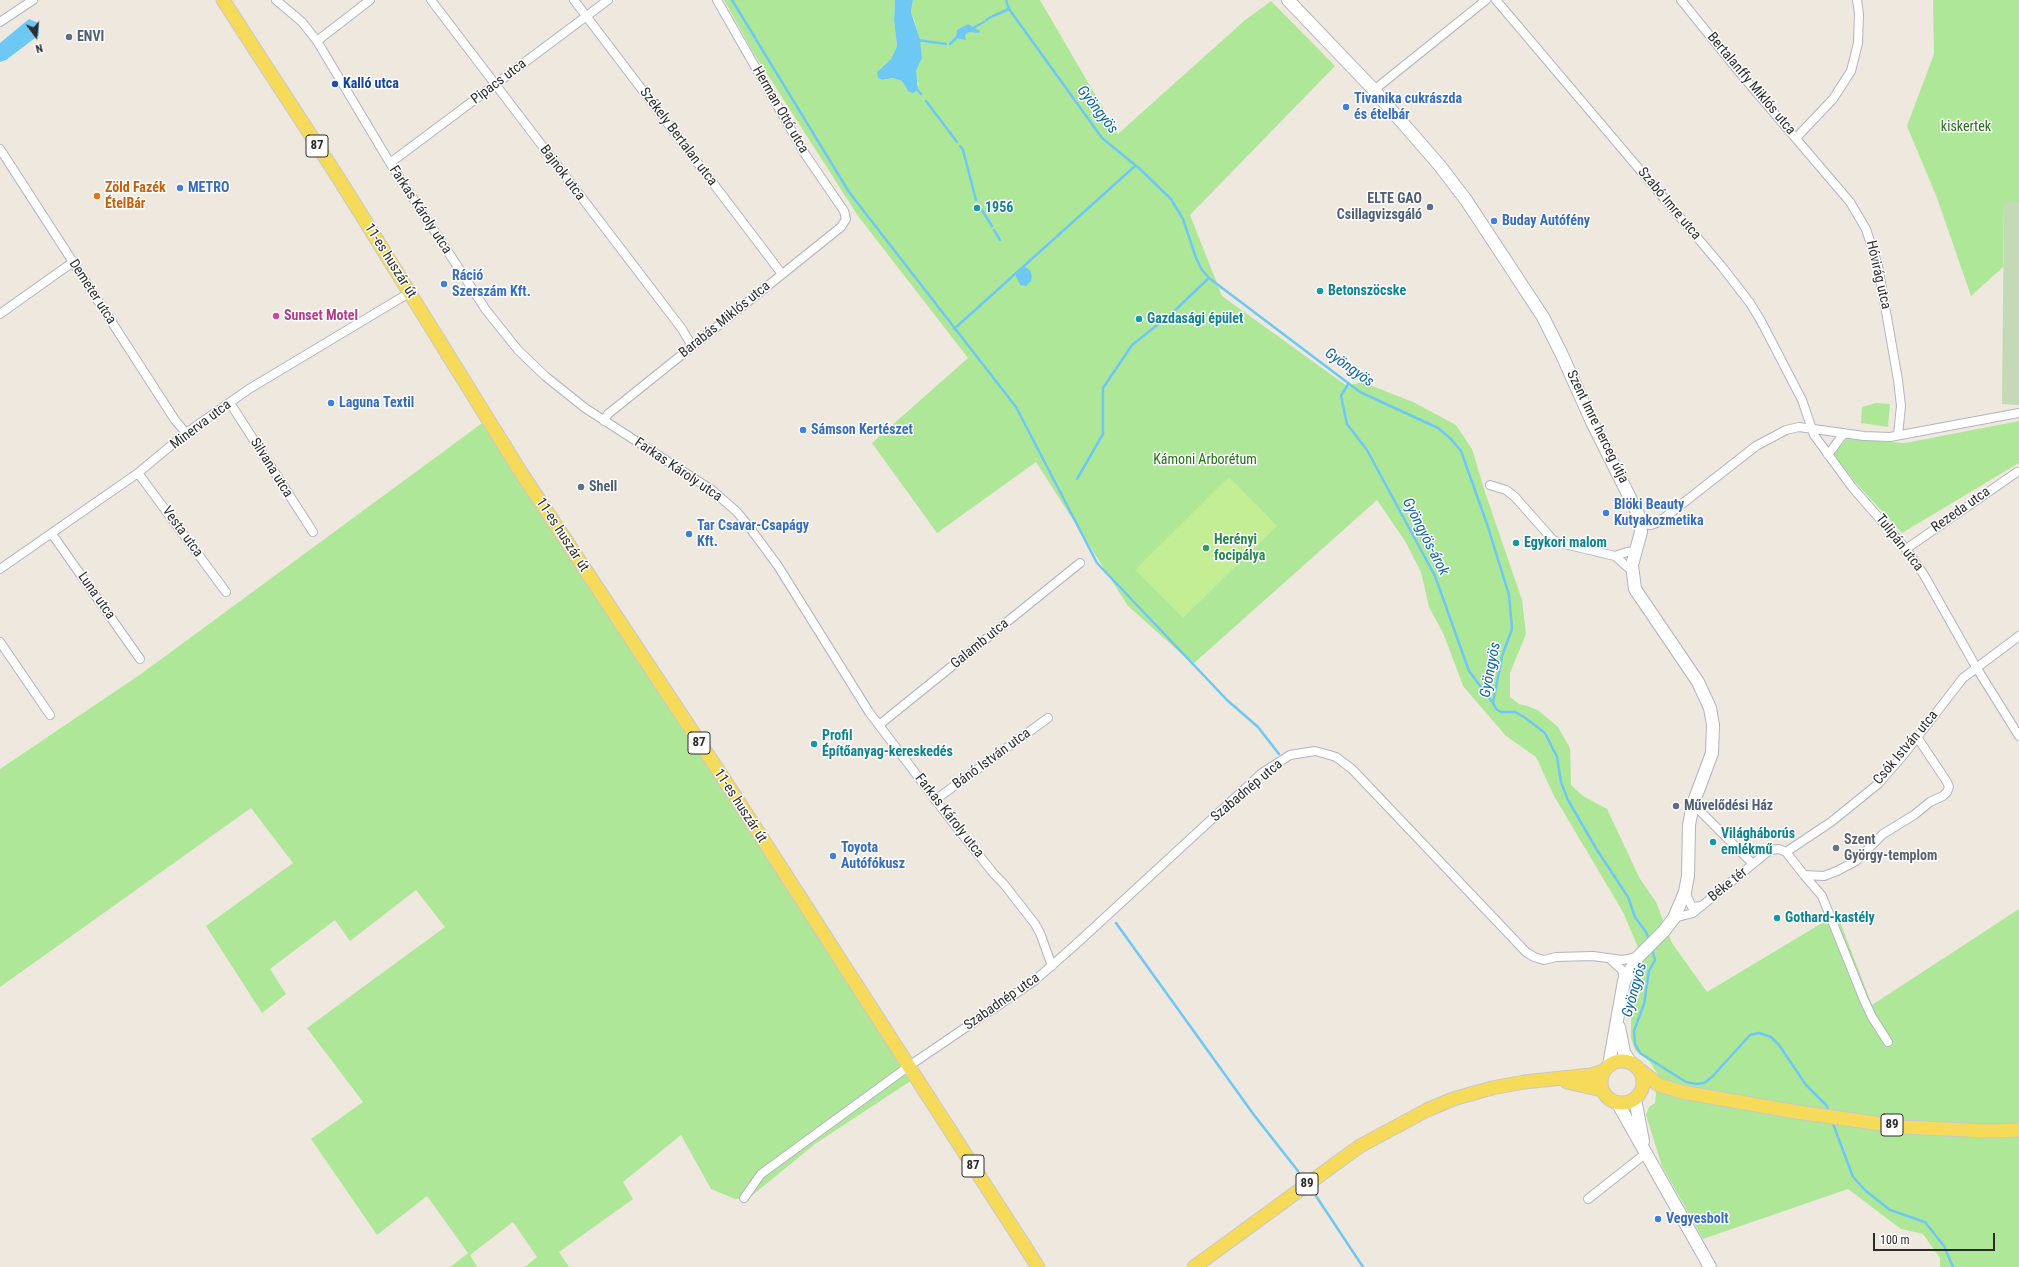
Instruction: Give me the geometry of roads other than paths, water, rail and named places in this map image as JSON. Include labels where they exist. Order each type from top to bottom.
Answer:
[{"type":"main road","name":"11-es huszár út","points":[[223,0],[341,182],[520,471],[731,790],[909,1066]]},
{"type":"main road","name":"Szent Imre herceg útja","points":[[1288,0],[1374,90],[1452,182],[1543,317],[1602,442],[1636,506],[1641,524],[1641,532],[1635,551],[1632,571],[1635,589],[1698,682],[1710,708],[1713,725],[1712,753],[1693,804],[1689,825],[1688,876],[1685,892],[1674,918],[1646,949],[1624,982],[1618,1018],[1606,1068]]},
{"type":"main road","points":[[1618,1018],[1620,1039],[1643,1080],[1638,1095],[1645,1154]]},
{"type":"main road","name":"89","points":[[1194,1267],[1360,1146],[1405,1120],[1453,1100],[1485,1090],[1524,1082],[1592,1075],[1619,1061],[1635,1066],[1659,1085],[1682,1092],[1797,1112],[1903,1126],[1988,1131],[2019,1130]]},
{"type":"main road","name":"87","points":[[909,1066],[1038,1267]]},
{"type":"main road","points":[[1602,1090],[1601,1079],[1606,1068]]},
{"type":"main road","name":"89","points":[[1550,1080],[1587,1085],[1602,1090],[1610,1099],[1617,1102],[1627,1102],[1638,1095],[1682,1092]]},
{"type":"main road","points":[[1617,1102],[1710,1267]]},
{"type":"street","points":[[0,22],[33,0]]},
{"type":"street","name":"Farkas Károly utca","points":[[276,0],[302,22],[317,41],[390,163],[475,294],[503,332],[545,376],[585,408],[712,490],[737,512],[778,566],[879,725],[935,800],[1035,924],[1040,933],[1052,966]]},
{"type":"street","points":[[317,41],[370,0]]},
{"type":"street","name":"Bajnok utca","points":[[431,0],[682,329],[692,346]]},
{"type":"street","name":"Székely Bertalan utca","points":[[574,0],[782,274]]},
{"type":"street","name":"Pipacs utca","points":[[390,163],[608,0]]},
{"type":"street","name":"Herman Ottó utca","points":[[717,0],[805,154],[844,211],[846,219]]},
{"type":"street","points":[[1374,90],[1486,0]]},
{"type":"street","name":"Szabó Imre utca","points":[[1496,0],[1738,286],[1761,321],[1790,375],[1802,400],[1811,428]]},
{"type":"street","name":"Bertalanffy Miklós utca","points":[[1681,0],[1796,138],[1833,100],[1851,71],[1858,43],[1857,0]]},
{"type":"street","name":"Hóvirág utca","points":[[1796,138],[1850,202],[1871,240],[1884,297],[1898,380],[1901,406],[1898,435]]},
{"type":"street","name":"Demeter utca","points":[[0,149],[175,420],[186,434]]},
{"type":"street","name":"Barabás Miklós utca","points":[[604,421],[608,414],[841,227],[846,219]]},
{"type":"street","points":[[0,314],[73,262]]},
{"type":"street","name":"Minerva utca","points":[[0,569],[138,473],[186,434],[230,403],[409,293]]},
{"type":"street","name":"Silvana utca","points":[[230,403],[313,532]]},
{"type":"street","points":[[1641,524],[1651,525],[1659,522],[1756,446],[1770,437],[1786,430],[1798,427],[1890,437],[2019,413]]},
{"type":"street","name":"Tulipán utca","points":[[1811,428],[1819,443],[1852,487],[1906,549],[1924,575],[1976,666],[2019,736]]},
{"type":"street","points":[[1828,455],[1844,433]]},
{"type":"street","name":"Rezeda utca","points":[[1906,549],[2017,472]]},
{"type":"street","name":"Vesta utca","points":[[138,473],[226,592]]},
{"type":"street","points":[[1490,485],[1506,490],[1515,497],[1553,540],[1615,556],[1632,571]]},
{"type":"street","name":"Luna utca","points":[[52,534],[140,658]]},
{"type":"street","points":[[1615,556],[1635,551]]},
{"type":"street","name":"Galamb utca","points":[[879,725],[1080,564]]},
{"type":"street","name":"Csók István utca","points":[[1786,852],[1854,805],[1887,774],[1963,678],[1976,666],[2019,636]]},
{"type":"street","points":[[0,642],[50,715]]},
{"type":"street","name":"Bánó István utca","points":[[935,800],[1048,718]]},
{"type":"street","points":[[1804,875],[1824,876],[1837,872],[1856,861],[1883,834],[1947,792],[1949,787],[1947,782],[1917,737]]},
{"type":"street","name":"Szabadnép utca","points":[[744,1198],[761,1174],[909,1066],[1017,993],[1052,966],[1270,767],[1290,755],[1315,751],[1336,757],[1352,769],[1526,952],[1544,960],[1556,957],[1608,958],[1622,960],[1646,949]]},
{"type":"street","name":"Béke tér","points":[[1693,804],[1753,864]]},
{"type":"street","name":"Béke tér","points":[[1674,918],[1692,913],[1770,850],[1778,849],[1786,852]]},
{"type":"street","points":[[1786,852],[1822,896],[1864,1000],[1872,1017],[1888,1042]]},
{"type":"street","name":"Béke tér","points":[[1685,892],[1692,907],[1703,905]]},
{"type":"street","points":[[1608,958],[1617,964],[1622,970],[1624,982]]},
{"type":"street","points":[[1588,1199],[1645,1154]]},
{"type":"water","points":[[895,0],[913,0],[911,12],[920,40],[922,58],[916,71],[918,90],[913,93],[908,91],[902,81],[893,78],[882,80],[878,78],[877,72],[891,59],[897,46],[894,20]]},
{"type":"water","points":[[29,19],[36,22],[39,26],[39,35],[6,60],[0,62],[0,43]]},
{"type":"water","points":[[968,24],[980,31],[979,33],[969,32],[965,35],[966,40],[956,38],[957,30]]},
{"type":"water","points":[[1023,266],[1030,270],[1032,276],[1031,281],[1026,286],[1020,285],[1015,274]]},
{"type":"waterway","points":[[732,0],[849,192],[1016,407],[1097,563],[1227,700],[1258,727],[1279,754]]},
{"type":"waterway","name":"Gyöngyös","points":[[1006,0],[1009,9],[1102,138],[1140,169],[1171,199],[1183,219],[1196,258],[1202,270],[1209,278],[1360,392],[1438,428],[1451,439],[1461,451],[1487,524],[1509,595],[1512,629],[1502,656],[1493,703],[1496,709],[1501,712],[1515,712],[1545,733],[1557,757],[1561,782],[1568,800],[1597,850],[1628,897],[1635,917],[1646,932],[1649,940]]},
{"type":"waterway","points":[[993,16],[1009,9]]},
{"type":"waterway","points":[[986,20],[991,17]]},
{"type":"waterway","points":[[973,28],[984,22]]},
{"type":"waterway","points":[[950,44],[957,37]]},
{"type":"waterway","points":[[917,40],[946,44]]},
{"type":"waterway","points":[[916,88],[921,94]]},
{"type":"waterway","points":[[926,101],[957,142]]},
{"type":"waterway","points":[[960,146],[963,150],[976,200]]},
{"type":"waterway","points":[[954,329],[1135,166]]},
{"type":"waterway","points":[[978,204],[992,226]]},
{"type":"waterway","points":[[994,230],[1000,240]]},
{"type":"waterway","points":[[1077,479],[1103,434],[1103,388],[1132,345],[1170,315],[1209,278]]},
{"type":"waterway","name":"Gyöngyös-árok","points":[[1348,384],[1341,396],[1347,424],[1367,450],[1435,576],[1469,671],[1493,703]]},
{"type":"waterway","points":[[1116,923],[1254,1115],[1298,1171]]},
{"type":"waterway","name":"Gyöngyös","points":[[1652,948],[1655,960],[1649,971],[1644,1004],[1634,1031],[1635,1044],[1640,1053],[1686,1082],[1696,1084],[1704,1083],[1712,1077],[1750,1035],[1759,1033],[1771,1037],[1779,1045],[1806,1085],[1827,1106],[1829,1113]]},
{"type":"waterway","name":"Gyöngyös","points":[[1832,1121],[1853,1177],[1866,1191],[1890,1210],[1925,1222],[1944,1246],[1953,1267]]},
{"type":"waterway","points":[[1316,1196],[1363,1267]]},
{"type":"place","name":"ENVI","points":[[69,37]]},
{"type":"place","name":"Kalló utca","points":[[335,84]]},
{"type":"place","name":"Tivanika cukrászda és ételbár","points":[[1346,107]]},
{"type":"place","name":"METRO","points":[[180,188]]},
{"type":"place","name":"Zöld Fazék ÉtelBár","points":[[97,196]]},
{"type":"place","name":"ELTE GAO Csillagvizsgáló","points":[[1430,207]]},
{"type":"place","name":"1956","points":[[977,208]]},
{"type":"place","name":"Buday Autófény","points":[[1494,221]]},
{"type":"place","name":"Ráció Szerszám Kft.","points":[[444,284]]},
{"type":"place","name":"Betonszöcske","points":[[1320,291]]},
{"type":"place","name":"Sunset Motel","points":[[276,316]]},
{"type":"place","name":"Gazdasági épület","points":[[1139,319]]},
{"type":"place","name":"Laguna Textil","points":[[331,403]]},
{"type":"place","name":"Sámson Kertészet","points":[[803,430]]},
{"type":"place","name":"Shell","points":[[581,487]]},
{"type":"place","name":"Blöki Beauty Kutyakozmetika","points":[[1606,513]]},
{"type":"place","name":"Tar Csavar-Csapágy Kft.","points":[[689,534]]},
{"type":"place","name":"Egykori malom","points":[[1516,543]]},
{"type":"place","name":"Herényi focipálya","points":[[1206,548]]},
{"type":"place","name":"Profil Építőanyag-kereskedés","points":[[814,744]]},
{"type":"place","name":"Művelődési Ház","points":[[1676,806]]},
{"type":"place","name":"Világháborús emlékmű","points":[[1713,842]]},
{"type":"place","name":"Szent György-templom","points":[[1836,848]]},
{"type":"place","name":"Toyota Autófókusz","points":[[833,856]]},
{"type":"place","name":"Gothard-kastély","points":[[1777,918]]},
{"type":"place","name":"Vegyesbolt","points":[[1658,1219]]},
{"type":"park label","name":"kiskertek","points":[[1966,127]]},
{"type":"park label","name":"Kámoni Arborétum","points":[[1205,460]]}]
